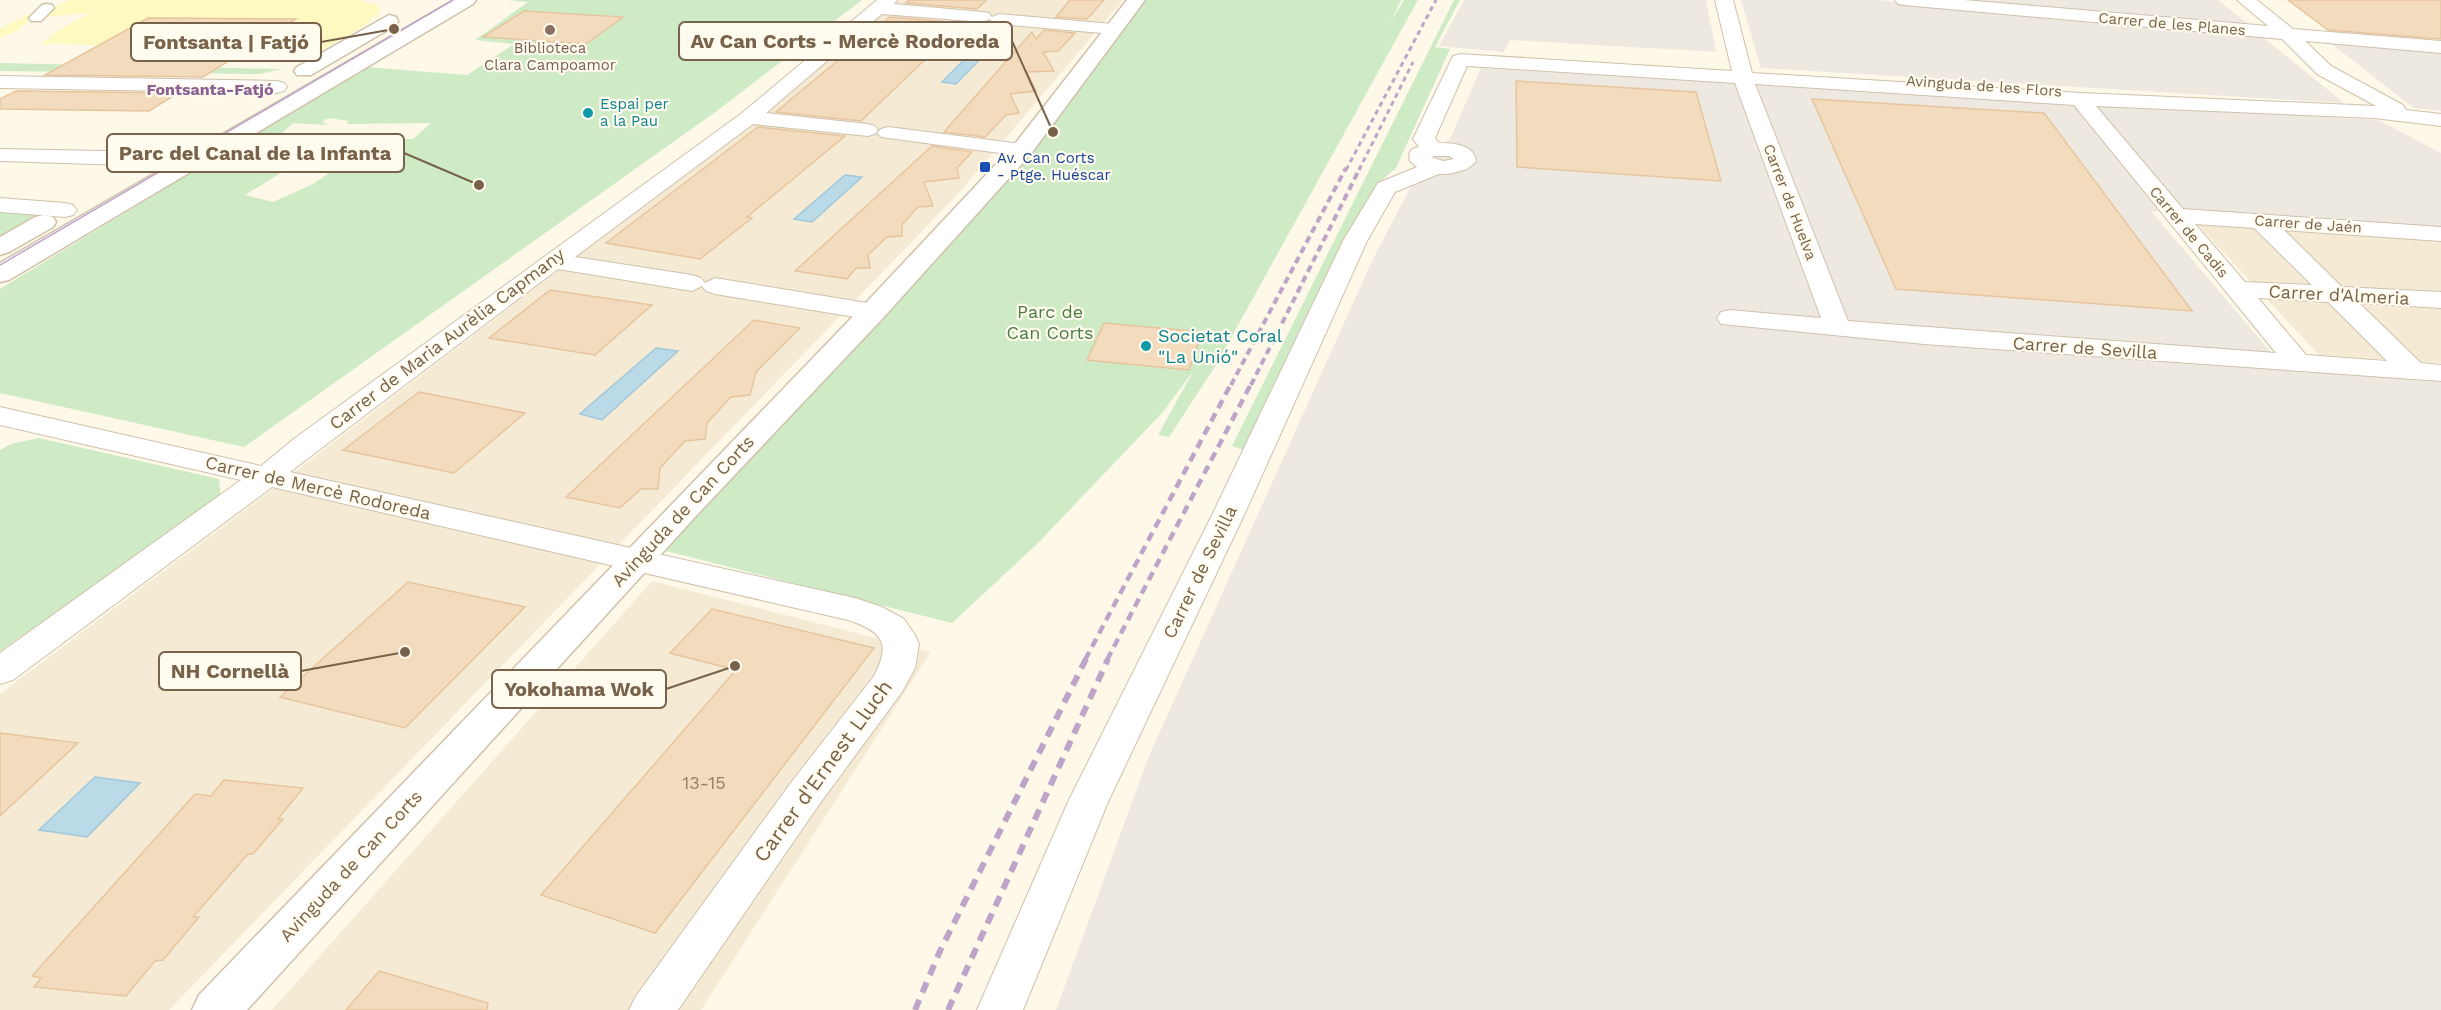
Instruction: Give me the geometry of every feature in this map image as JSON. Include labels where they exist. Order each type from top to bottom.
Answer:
[{"type":"street","points":[[0,274],[467,0]]},
{"type":"street","name":"Avinguda de Can Corts","points":[[216,1010],[636,560],[873,312],[1022,150],[1136,0]]},
{"type":"street","name":"Carrer de Huelva","points":[[1724,0],[1743,77],[1837,327]]},
{"type":"street","name":"Carrer de les Planes","points":[[1904,0],[2441,47]]},
{"type":"street","points":[[2246,0],[2287,33],[2324,70],[2441,134]]},
{"type":"street","points":[[883,4],[991,18],[1113,29]]},
{"type":"street","name":"Carrer de Maria Aurèlia Capmany","points":[[0,670],[266,477],[306,444],[748,117],[883,4]]},
{"type":"street","points":[[36,18],[47,8]]},
{"type":"street","points":[[247,105],[408,10]]},
{"type":"street","name":"Avinguda de les Flors","points":[[1435,158],[1424,139],[1460,60],[2080,99],[2224,104]]},
{"type":"street","name":"Avinguda de les Flors","points":[[1743,77],[1777,73],[2102,93],[2441,120]]},
{"type":"street","points":[[0,82],[277,87]]},
{"type":"street","name":"Carrer de Cadis","points":[[2080,99],[2299,364]]},
{"type":"street","points":[[748,117],[1022,150]]},
{"type":"street","points":[[116,182],[176,147]]},
{"type":"street","points":[[0,155],[156,159]]},
{"type":"street","name":"Carrer de Sevilla","points":[[1000,1010],[1088,802],[1229,513],[1355,241],[1386,188],[1435,158]]},
{"type":"street","points":[[0,247],[86,199]]},
{"type":"street","points":[[0,205],[65,210]]},
{"type":"street","name":"Carrer de Jaén","points":[[2174,214],[2441,234]]},
{"type":"street","points":[[2261,221],[2413,371]]},
{"type":"street","points":[[552,261],[873,312]]},
{"type":"street","name":"Carrer d'Almeria","points":[[2236,289],[2441,300]]},
{"type":"street","name":"Carrer de Sevilla","points":[[1730,318],[1924,336],[2441,373]]},
{"type":"street","name":"Carrer de Mercè Rodoreda","points":[[0,416],[636,560]]},
{"type":"street","points":[[0,441],[30,423]]},
{"type":"street","name":"Carrer d'Ernest Lluch","points":[[636,560],[878,617],[892,626],[901,640],[902,653],[899,666],[889,683],[804,795],[652,1010]]},
{"type":"shaded area","points":[[897,0],[1123,0],[958,194],[169,1010],[0,1010],[0,694],[249,507],[785,97]]},
{"type":"shaded area","points":[[1464,0],[1706,0],[1716,52],[1510,40],[1504,52],[1439,46]]},
{"type":"shaded area","points":[[1741,0],[1877,0],[2259,34],[2344,103],[1761,68]]},
{"type":"shaded area","points":[[1971,0],[2218,0],[2248,24]]},
{"type":"shaded area","points":[[2329,42],[2441,52],[2441,111],[2414,108]]},
{"type":"shaded area","points":[[1481,68],[2378,120],[2441,153],[2441,229],[2151,211],[2285,369],[2441,382],[2441,1010],[1056,1010],[1149,756],[1372,261],[1409,190],[1452,135]]},
{"type":"shaded area","points":[[2196,223],[2441,240],[2441,363],[2319,355]]},
{"type":"shaded area","points":[[652,581],[931,652],[701,1010],[272,1010]]},
{"type":"green space","points":[[507,0],[862,0],[714,113],[244,447],[0,393],[0,289],[365,67],[467,75],[514,44],[475,40],[528,2]],"holes":[[[330,118],[348,121],[347,124],[431,123],[413,139],[378,139],[313,184],[273,202],[245,195],[334,140],[308,136],[279,136],[293,123],[325,125],[328,124],[323,123],[324,120]]]},
{"type":"green space","name":"Parc de Can Corts","points":[[1138,0],[1401,0],[1391,21],[1404,0],[1418,0],[1216,365],[1169,437],[1158,435],[1194,370],[1163,412],[1037,544],[952,623],[662,550]]},
{"type":"green space","points":[[1454,0],[1460,0],[1435,47],[1450,49],[1396,168],[1375,186],[1247,451],[1232,446]]},
{"type":"green space","points":[[0,63],[282,69],[259,74],[0,71]]},
{"type":"green space","points":[[0,212],[37,214],[0,236]]},
{"type":"green space","points":[[39,438],[219,479],[221,498],[0,651],[0,450],[11,444]]},
{"type":"sand","points":[[68,0],[359,0],[378,5],[380,12],[364,26],[321,51],[251,48],[294,19],[148,18],[99,45],[41,44],[59,30],[89,13],[32,18],[17,31],[0,38],[0,29],[39,9],[54,7]]},
{"type":"water","points":[[973,51],[987,52],[956,84],[942,82]]},
{"type":"water","points":[[845,175],[862,177],[812,222],[794,219]]},
{"type":"water","points":[[656,348],[678,351],[602,420],[580,414]]},
{"type":"water","points":[[95,777],[140,783],[87,837],[39,830]]},
{"type":"building","points":[[909,0],[986,0],[977,9],[906,3]]},
{"type":"building","points":[[1070,0],[1104,0],[1087,19],[1056,17]]},
{"type":"building","points":[[2288,0],[2441,0],[2441,39],[2328,30]]},
{"type":"building","name":"Biblioteca Clara Campoamor","points":[[524,11],[623,17],[586,44],[483,37]]},
{"type":"building","points":[[890,17],[963,23],[861,121],[776,112]]},
{"type":"building","points":[[148,18],[296,19],[203,77],[45,75]]},
{"type":"building","points":[[1044,30],[1075,33],[1058,51],[1043,52],[1054,71],[1027,72],[1036,91],[1010,94],[1019,113],[1006,115],[985,137],[944,132],[1032,32],[1036,39]]},
{"type":"building","points":[[1516,81],[1696,92],[1721,181],[1517,167]]},
{"type":"building","points":[[16,91],[178,93],[149,111],[0,109],[0,99]]},
{"type":"building","points":[[1812,99],[2044,113],[2192,311],[1896,289]]},
{"type":"building","points":[[758,127],[845,136],[747,217],[752,218],[700,259],[606,243]]},
{"type":"building","points":[[932,146],[972,152],[957,168],[959,178],[924,182],[933,206],[918,207],[902,225],[902,236],[887,237],[868,255],[870,268],[856,268],[847,279],[795,271]]},
{"type":"building","points":[[550,290],[652,305],[595,355],[489,338]]},
{"type":"building","points":[[754,320],[800,328],[756,372],[750,395],[731,397],[707,423],[705,439],[685,441],[660,468],[658,489],[641,489],[620,508],[566,497]]},
{"type":"building","name":"Societat Coral \"La Unió\"","points":[[1104,323],[1202,332],[1189,370],[1087,360]]},
{"type":"building","points":[[419,392],[525,413],[454,473],[343,450]]},
{"type":"building","points":[[408,582],[525,607],[405,728],[280,697]]},
{"type":"building","points":[[712,609],[874,648],[655,933],[541,895],[736,670],[670,653]]},
{"type":"building","points":[[0,733],[78,743],[0,816]]},
{"type":"building","points":[[224,780],[303,788],[278,819],[283,819],[253,854],[248,854],[193,917],[199,917],[163,960],[155,961],[126,996],[34,987],[41,978],[32,976],[195,794],[211,796]]},
{"type":"building","points":[[379,971],[488,1003],[487,1010],[346,1010]]},
{"type":"tram line","points":[[0,265],[453,0]]},
{"type":"railway","points":[[1346,170],[1436,0]]},
{"type":"railway","points":[[1360,168],[1413,62]]},
{"type":"railway","points":[[1231,385],[1346,168]]},
{"type":"railway","points":[[1251,385],[1360,168]]},
{"type":"railway","points":[[1085,660],[1231,384]]},
{"type":"railway","points":[[1107,660],[1251,384]]},
{"type":"railway","points":[[915,1010],[940,951],[1086,659]]},
{"type":"railway","points":[[948,1010],[1108,659]]},
{"type":"place","name":"Fontsanta | Fatjó","points":[[394,29]]},
{"type":"place","name":"Biblioteca Clara Campoamor","points":[[550,30]]},
{"type":"place","name":"Espai per a la Pau","points":[[588,113]]},
{"type":"place","name":"Av Can Corts - Mercè Rodoreda","points":[[1053,132]]},
{"type":"place","name":"Av. Can Corts - Ptge. Huéscar","points":[[985,167]]},
{"type":"place","name":"Parc del Canal de la Infanta","points":[[479,185]]},
{"type":"place","name":"Societat Coral \"La Unió\"","points":[[1146,346]]},
{"type":"place","name":"NH Cornellà","points":[[405,652]]},
{"type":"place","name":"Yokohama Wok","points":[[735,666]]},
{"type":"district","name":"Fontsanta-Fatjó","points":[[210,89]]}]
